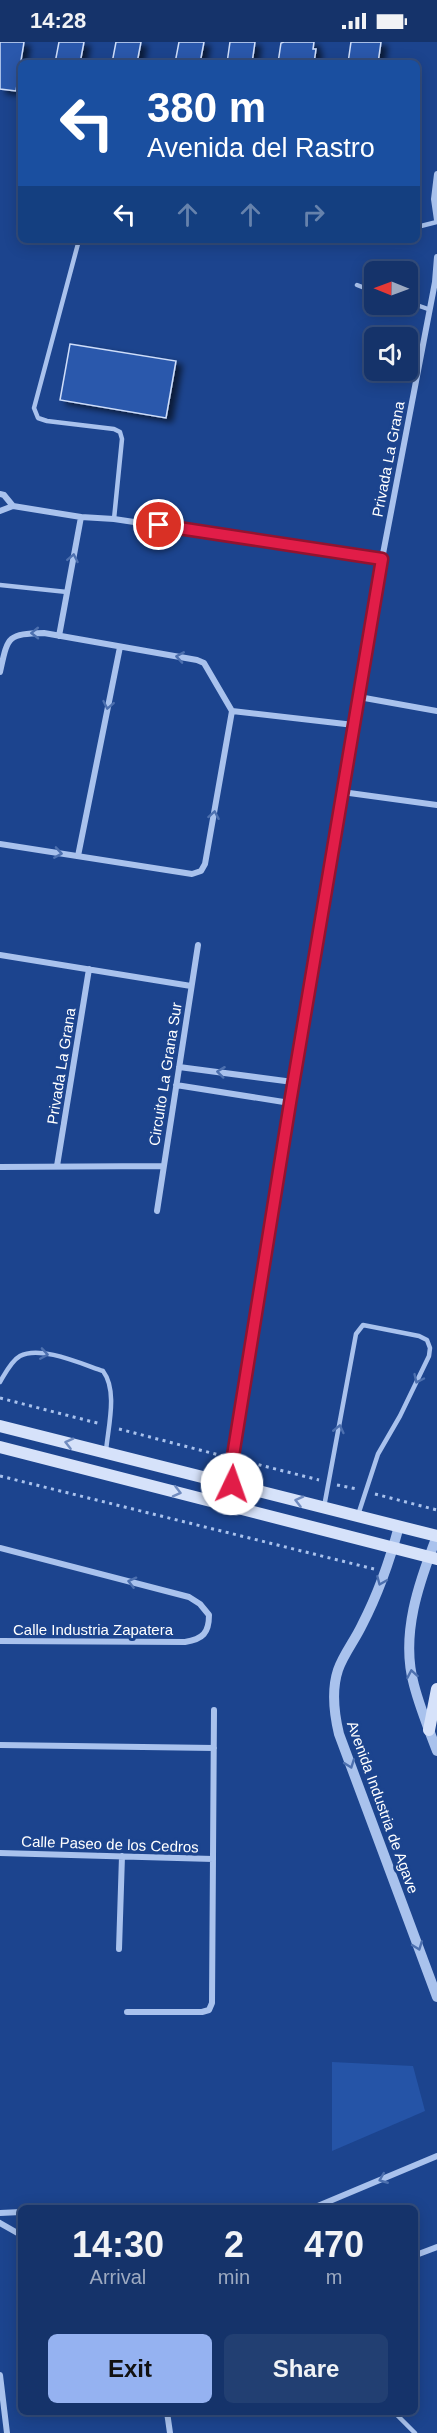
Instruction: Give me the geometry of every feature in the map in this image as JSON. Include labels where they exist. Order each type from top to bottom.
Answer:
[{"type":"main road","points":[[0,1426],[437,1536]]},
{"type":"main road","points":[[0,1447],[433,1558]]},
{"type":"main road","points":[[429,1730],[437,1689]]},
{"type":"street","points":[[437,174],[434,199],[437,221]]},
{"type":"street","name":"Privada La Grana","points":[[228,1505],[233,1458],[293,1082],[382,559],[435,282],[437,257]]},
{"type":"street","points":[[0,494],[4,495],[13,506]]},
{"type":"street","points":[[0,511],[13,506],[382,559]]},
{"type":"street","points":[[59,636],[81,517]]},
{"type":"street","points":[[0,672],[5,648],[11,638],[19,633],[44,633],[204,663],[232,711],[205,864],[201,871],[192,874],[0,844]]},
{"type":"street","points":[[78,856],[120,647]]},
{"type":"street","points":[[359,697],[437,711]]},
{"type":"street","points":[[232,711],[354,725]]},
{"type":"street","points":[[342,792],[437,805]]},
{"type":"street","name":"Circuito La Grana Sur","points":[[157,1211],[198,945]]},
{"type":"street","points":[[0,955],[191,986]]},
{"type":"street","name":"Privada La Grana","points":[[57,1166],[89,969]]},
{"type":"street","points":[[179,1067],[293,1082]]},
{"type":"street","points":[[176,1085],[290,1103]]},
{"type":"street","points":[[0,1167],[163,1166]]},
{"type":"street","name":"Avenida Industria de Agave","points":[[399,1526],[385,1572],[363,1624],[338,1670],[334,1692],[334,1713],[339,1734],[437,1997]]},
{"type":"street","points":[[437,1536],[433,1558],[410,1629],[409,1657],[414,1684],[437,1751]]},
{"type":"street","name":"Calle Industria Zapatera","points":[[0,1548],[189,1597],[200,1604],[209,1615],[209,1629],[199,1640],[185,1642],[0,1641]]},
{"type":"street","name":"Calle Paseo de los Cedros","points":[[127,2012],[202,2012],[209,2010],[212,2003],[214,1710]]},
{"type":"street","points":[[0,1745],[214,1748]]},
{"type":"street","name":"Calle Paseo de los Cedros","points":[[2,1854],[213,1859]]},
{"type":"street","points":[[119,1949],[122,1857]]},
{"type":"street","points":[[320,2205],[437,2156]]},
{"type":"street","points":[[0,2212],[18,2212]]},
{"type":"street","points":[[0,2223],[18,2233]]},
{"type":"street","points":[[418,2254],[437,2247]]},
{"type":"street","points":[[0,2375],[7,2433]]},
{"type":"street","points":[[167,2415],[170,2433]]},
{"type":"lane","points":[[420,226],[437,221]]},
{"type":"lane","points":[[78,243],[34,408],[38,418],[47,421],[114,429],[120,432],[122,439],[114,519]]},
{"type":"lane","points":[[357,285],[364,288]]},
{"type":"lane","points":[[418,305],[429,309]]},
{"type":"lane","points":[[0,585],[67,592]]},
{"type":"lane","points":[[324,1507],[345,1405],[356,1334],[363,1325],[419,1336],[427,1340],[430,1348],[429,1356],[400,1416],[378,1454],[358,1515]]},
{"type":"lane","points":[[0,1382],[19,1356],[33,1352],[52,1355],[103,1371],[107,1377],[111,1395],[106,1452]]},
{"type":"lane","points":[[397,2415],[415,2433]]},
{"type":"path","points":[[0,1398],[437,1510]]},
{"type":"path","points":[[0,1476],[385,1572]]},
{"type":"shaded area","points":[[332,2062],[413,2066],[425,2111],[332,2151]]},
{"type":"building","points":[[0,42],[24,42],[21,60],[18,60],[16,91],[0,89]]},
{"type":"building","points":[[59,42],[84,42],[81,60],[56,60]]},
{"type":"building","points":[[116,42],[141,42],[138,60],[113,60]]},
{"type":"building","points":[[179,42],[204,42],[201,60],[176,60]]},
{"type":"building","points":[[230,42],[255,42],[252,60],[227,60]]},
{"type":"building","points":[[314,42],[313,49],[316,49],[314,60],[278,60],[281,43]]},
{"type":"building","points":[[351,42],[381,42],[378,60],[348,60]]},
{"type":"building","points":[[70,344],[176,361],[166,418],[60,400]]},
{"type":"route","points":[[159,525],[382,559],[290,1103],[232,1462],[232,1484]]}]
